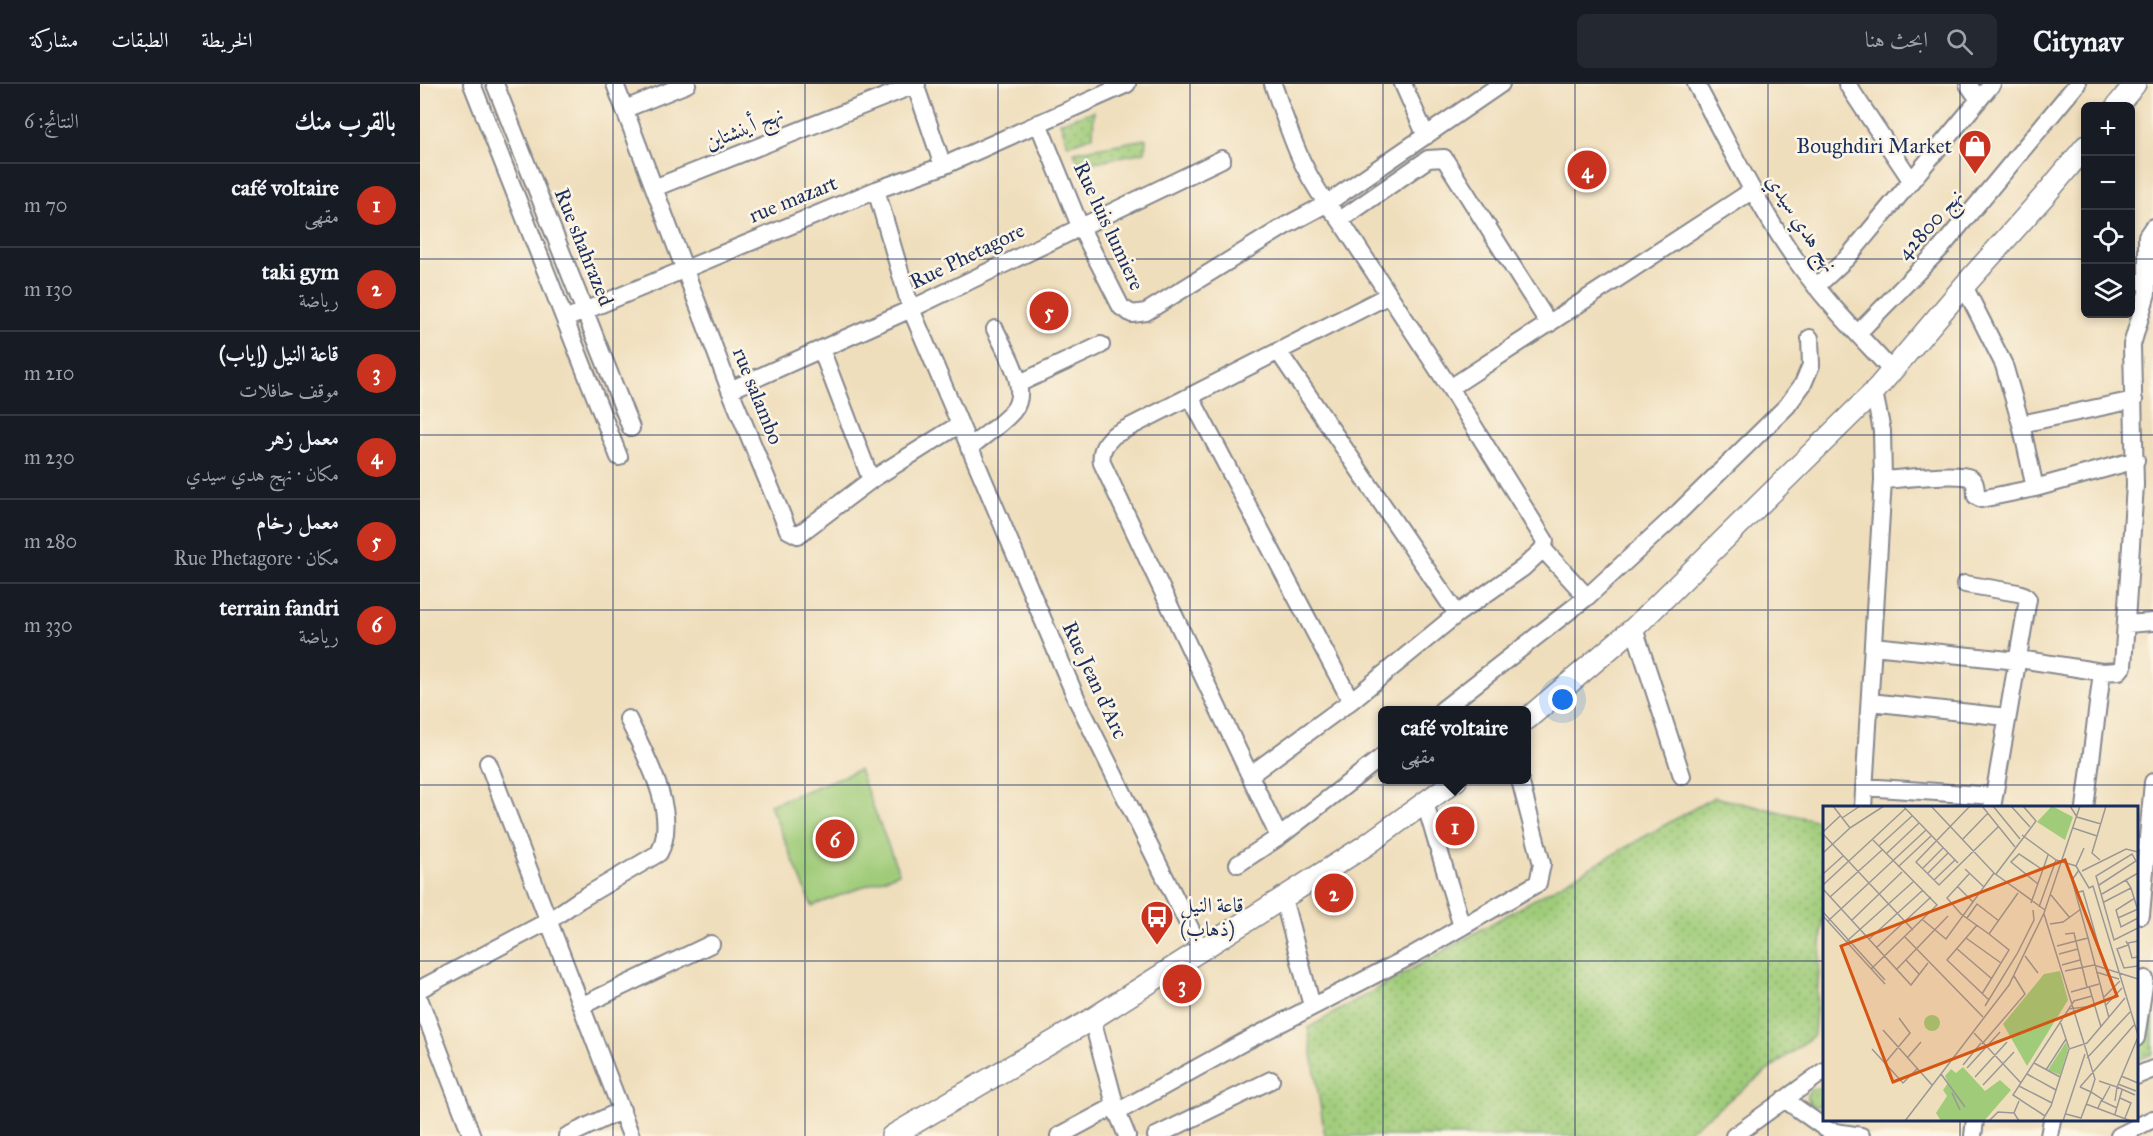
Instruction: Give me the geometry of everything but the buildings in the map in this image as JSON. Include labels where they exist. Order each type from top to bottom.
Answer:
[{"type":"main road","points":[[2120,102],[2135,84]]},
{"type":"main road","points":[[1531,716],[1634,628],[1874,392],[2081,151]]},
{"type":"main road","points":[[892,1136],[1092,1019],[1365,846],[1451,784]]},
{"type":"street","points":[[472,84],[619,457]]},
{"type":"street","name":"Rue shahrazed","points":[[495,84],[631,428]]},
{"type":"street","name":"rue salambo","points":[[615,84],[730,390],[788,530],[798,535],[871,480],[960,424]]},
{"type":"street","points":[[625,109],[687,84]]},
{"type":"street","points":[[916,84],[943,166]]},
{"type":"street","name":"نهج أينشتاين","points":[[654,188],[916,84]]},
{"type":"street","name":"rue mazart","points":[[565,319],[876,190],[943,166],[1127,84]]},
{"type":"street","points":[[1250,775],[1351,700],[1457,614],[1523,568],[1544,549],[1545,541],[1450,388],[1301,163],[1273,84]]},
{"type":"street","points":[[1403,84],[1426,136]]},
{"type":"street","name":"Rue luis lumiere","points":[[1038,123],[1080,226],[1121,307],[1132,314],[1146,312],[1285,226],[1326,204],[1501,84]]},
{"type":"street","name":"نهج هدي سيدي","points":[[1696,84],[1776,231],[1816,287],[1892,371]]},
{"type":"street","points":[[1847,84],[1911,180]]},
{"type":"street","points":[[1968,84],[1979,100]]},
{"type":"street","points":[[1816,287],[1847,258],[1992,84]]},
{"type":"street","name":"نهج 42800","points":[[1858,333],[1941,248],[2077,84]]},
{"type":"street","points":[[1340,220],[1428,159],[1444,158],[1549,324]]},
{"type":"street","name":"Rue Phetagore","points":[[730,390],[911,309],[1222,159]]},
{"type":"street","name":"Rue Jean d'Arc","points":[[876,190],[911,309],[1077,700],[1201,950]]},
{"type":"street","points":[[1450,388],[1753,190]]},
{"type":"street","points":[[1874,646],[2018,660],[2102,672],[2119,671],[2123,666],[2136,460],[2132,345],[2145,306],[2147,244],[2153,227]]},
{"type":"street","points":[[1964,286],[2004,365],[2021,424],[2035,488]]},
{"type":"street","points":[[1279,837],[1102,463],[1101,454],[1103,447],[1114,435],[1389,295]]},
{"type":"street","points":[[969,447],[1013,411],[1020,396],[1020,383],[995,329]]},
{"type":"street","points":[[2135,332],[2153,331]]},
{"type":"street","points":[[1448,706],[1587,597],[1679,512],[1786,406],[1803,384],[1811,365],[1810,338]]},
{"type":"street","points":[[1020,383],[1101,345]]},
{"type":"street","points":[[821,349],[871,480]]},
{"type":"street","points":[[1278,351],[1457,614]]},
{"type":"street","points":[[1863,806],[1883,480],[1882,431],[1874,392]]},
{"type":"street","points":[[1190,396],[1351,700]]},
{"type":"street","points":[[2021,424],[2134,400]]},
{"type":"street","points":[[1883,480],[1950,476],[1969,478],[1974,482],[1977,496],[1981,499],[2035,488],[2136,460]]},
{"type":"street","points":[[1544,549],[1587,597]]},
{"type":"street","points":[[1864,787],[1993,802],[2028,599],[2018,593],[1965,584]]},
{"type":"street","points":[[2127,624],[2153,622]]},
{"type":"street","points":[[1634,628],[1682,776]]},
{"type":"street","points":[[2085,806],[2102,672]]},
{"type":"street","points":[[1870,702],[2007,717]]},
{"type":"street","points":[[420,989],[550,920],[579,900],[659,853],[664,843],[666,830],[662,801],[655,776],[628,719]]},
{"type":"street","points":[[1238,864],[1279,837],[1378,760]]},
{"type":"street","points":[[488,763],[583,1005],[631,1136]]},
{"type":"street","points":[[2143,917],[2153,782]]},
{"type":"street","points":[[1059,1136],[1411,957],[1538,883],[1542,864],[1521,784]]},
{"type":"street","points":[[1425,803],[1462,927]]},
{"type":"street","points":[[1283,898],[1312,1006]]},
{"type":"street","points":[[583,1005],[711,944]]},
{"type":"street","points":[[2138,1025],[2145,979]]},
{"type":"street","points":[[420,1001],[472,1136]]},
{"type":"street","points":[[1092,1019],[1116,1109],[1127,1136]]},
{"type":"street","points":[[2138,1075],[2153,1068]]},
{"type":"street","points":[[1734,1136],[1823,1072]]},
{"type":"street","points":[[1156,1136],[1271,1080]]},
{"type":"street","points":[[1784,1099],[1830,1129],[1861,1136]]},
{"type":"street","points":[[567,1136],[622,1110]]},
{"type":"street","points":[[2119,1136],[2153,1119]]},
{"type":"street","points":[[1973,1136],[1975,1121]]},
{"type":"street","points":[[2049,1136],[2052,1121]]},
{"type":"green space","points":[[1094,111],[1093,136],[1068,145],[1060,122]]},
{"type":"green space","points":[[1146,139],[1145,152],[1080,165],[1074,152]]},
{"type":"green space","points":[[859,770],[899,873],[812,906],[770,805]]},
{"type":"green space","points":[[1714,797],[1823,822],[1823,922],[1814,1035],[1682,1136],[1325,1136],[1308,1028]]},
{"type":"green space","points":[[2148,988],[2153,992],[2153,1053],[2138,1060]]},
{"type":"green space","points":[[1816,1088],[1822,1091],[1822,1103],[1816,1106],[1810,1103],[1807,1097],[1810,1091]]},
{"type":"place","name":"معمل زهر","points":[[1587,170]]},
{"type":"place","name":"Boughdiri Market","points":[[1975,175]]},
{"type":"place","name":"معمل رخام","points":[[1049,311]]},
{"type":"place","name":"café voltaire","points":[[1455,826]]},
{"type":"place","name":"terrain fandri","points":[[835,839]]},
{"type":"place","name":"taki gym","points":[[1334,893]]},
{"type":"place","name":"قاعة النيل (ذهاب)","points":[[1157,946]]},
{"type":"place","name":"قاعة النيل (إياب)","points":[[1182,984]]}]
